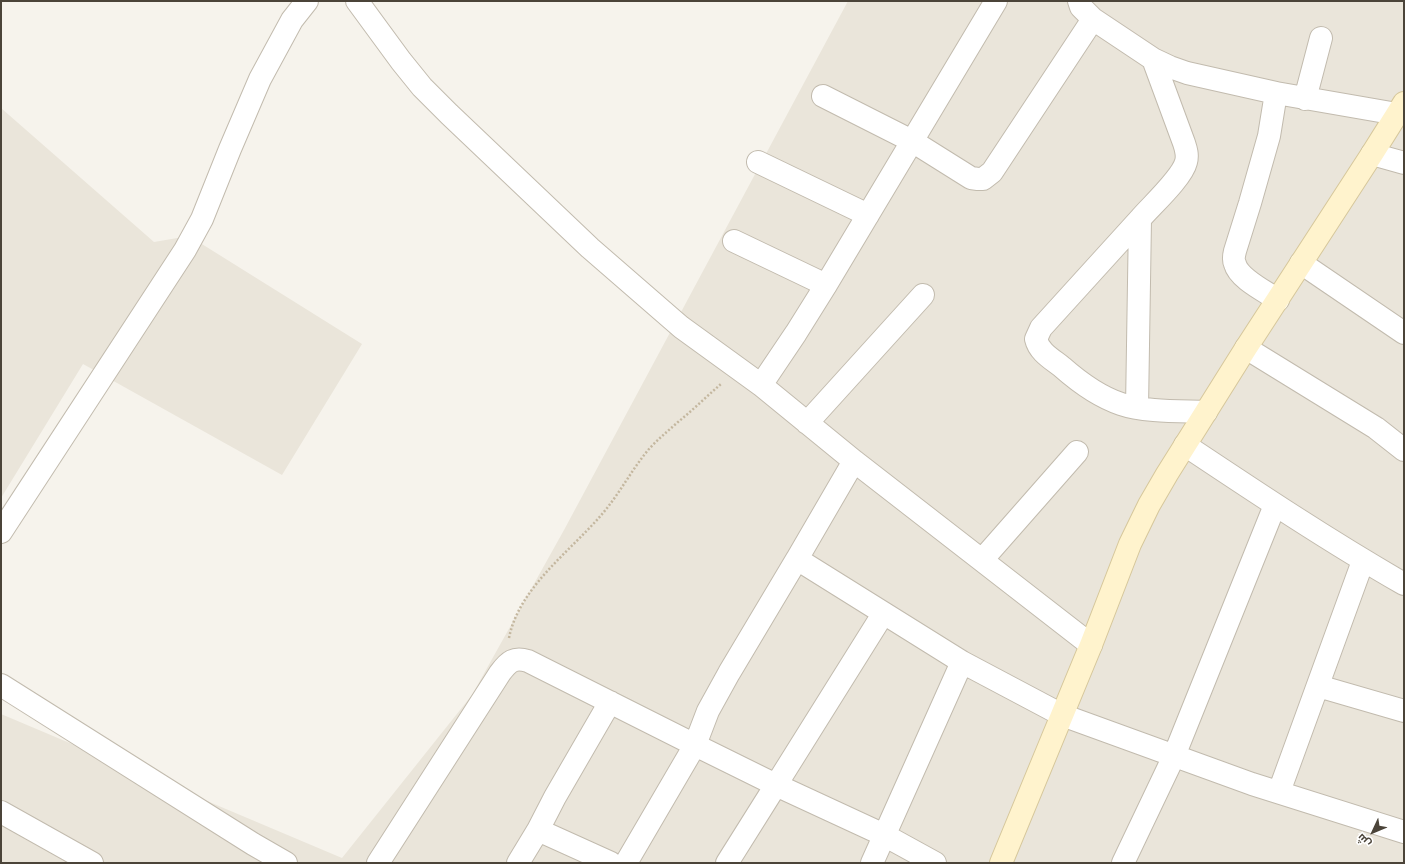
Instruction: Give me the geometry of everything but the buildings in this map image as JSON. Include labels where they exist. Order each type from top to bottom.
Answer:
[{"type":"street","points":[[1,532],[185,250],[202,219],[260,79],[292,20],[307,1]]},
{"type":"street","points":[[357,1],[401,61],[422,86],[449,114],[590,248],[681,327],[761,385],[854,461],[1092,645]]},
{"type":"street","points":[[761,385],[826,285],[996,1]]},
{"type":"street","points":[[1000,863],[1092,645],[1130,544],[1149,505],[1246,348],[1372,154],[1400,108],[1305,99],[1187,73],[1153,59],[1093,19],[1081,7],[1079,1]]},
{"type":"street","points":[[823,96],[912,141],[966,175],[983,179],[992,172],[1093,19]]},
{"type":"street","points":[[1305,99],[1321,38]]},
{"type":"street","points":[[1153,59],[1184,143],[1187,154],[1186,162],[1180,173],[1140,219],[1041,328],[1036,339],[1042,352],[1084,384],[1104,397],[1136,408],[1206,412]]},
{"type":"street","points":[[1276,93],[1269,136],[1234,258],[1238,271],[1244,278],[1278,300]]},
{"type":"street","points":[[1372,154],[1404,163]]},
{"type":"street","points":[[758,162],[868,215]]},
{"type":"street","points":[[1136,408],[1140,219]]},
{"type":"street","points":[[734,241],[826,285]]},
{"type":"street","points":[[1301,263],[1404,333]]},
{"type":"street","points":[[807,424],[923,294]]},
{"type":"street","points":[[1246,348],[1376,428],[1404,450]]},
{"type":"street","points":[[1185,445],[1363,561],[1404,584]]},
{"type":"street","points":[[982,560],[1077,452]]},
{"type":"street","points":[[626,863],[695,745],[711,704],[854,461]]},
{"type":"street","points":[[1123,863],[1174,756],[1275,505]]},
{"type":"street","points":[[797,559],[962,662],[1062,715],[1279,792],[1404,832]]},
{"type":"street","points":[[1279,792],[1363,561]]},
{"type":"street","points":[[727,863],[883,614]]},
{"type":"street","points":[[378,863],[506,666],[515,660],[520,659],[528,661],[776,786],[884,835],[935,863]]},
{"type":"street","points":[[872,863],[962,662]]},
{"type":"street","points":[[1,685],[246,840],[286,863]]},
{"type":"street","points":[[1318,686],[1404,711]]},
{"type":"street","points":[[518,863],[610,702]]},
{"type":"street","points":[[1,812],[92,863]]},
{"type":"street","points":[[538,830],[611,863]]},
{"type":"path","points":[[506,666],[511,626],[518,611],[537,583],[603,513],[649,449],[738,369]]},
{"type":"shaded area","points":[[848,1],[1404,1],[1404,863],[1,863],[1,714],[342,858],[472,695],[564,530]]},
{"type":"shaded area","points":[[1,108],[154,242],[189,236],[362,344],[282,475],[83,364],[1,498]]}]
